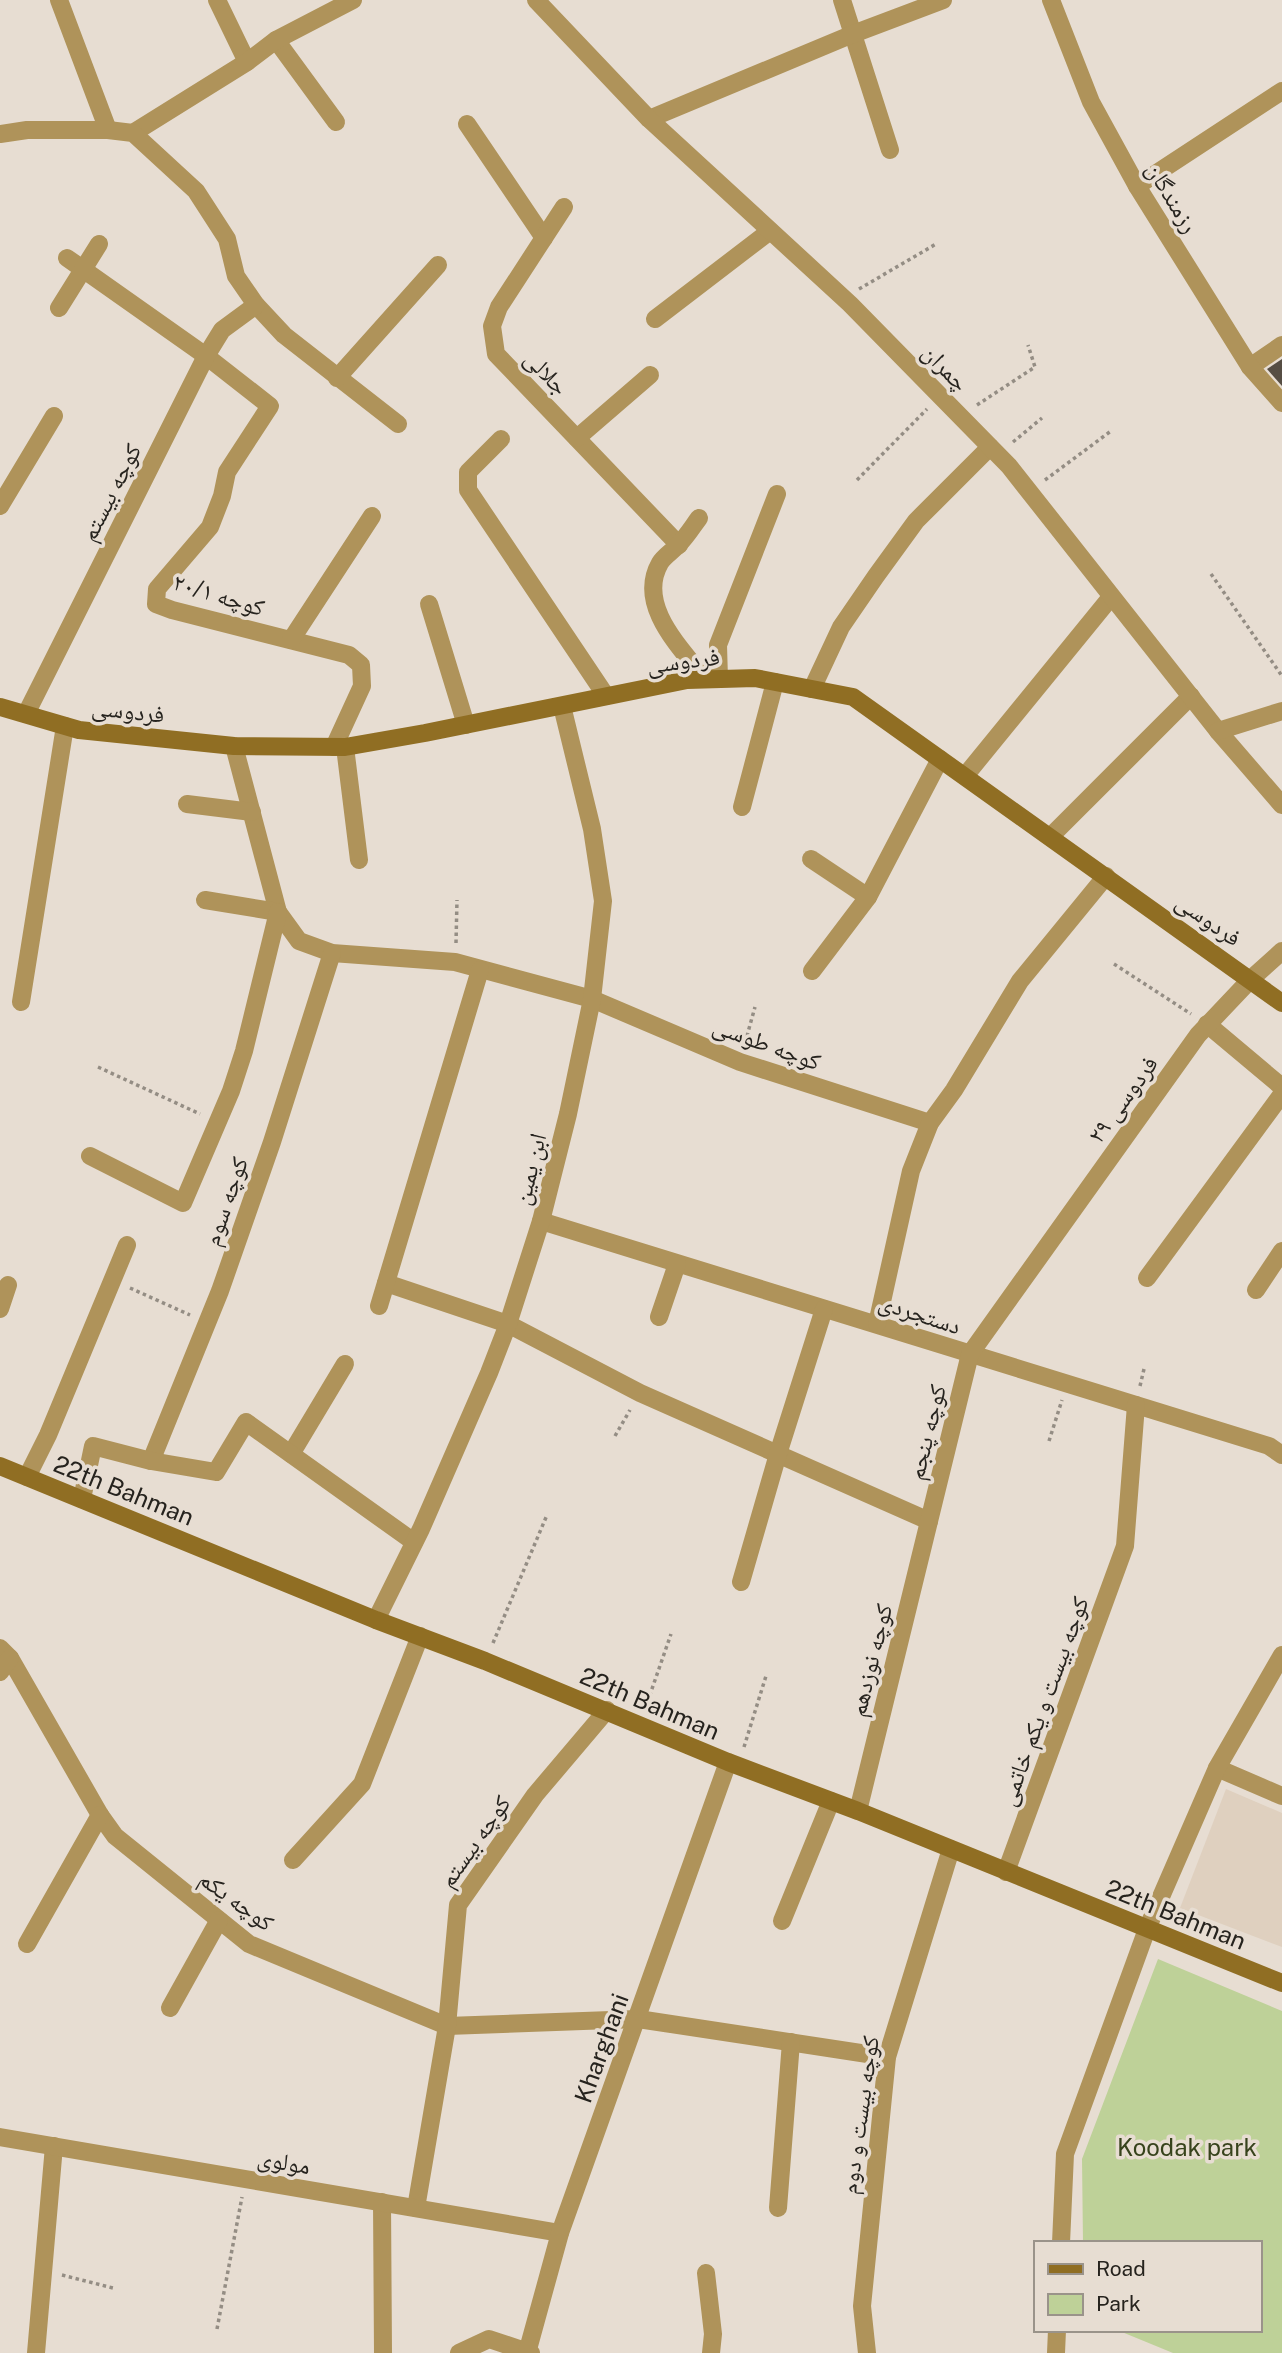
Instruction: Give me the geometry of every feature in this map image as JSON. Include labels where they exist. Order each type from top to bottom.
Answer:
[{"type":"main road","name":"فردوسی","points":[[0,707],[79,730],[234,746],[340,747],[687,680],[754,678],[853,697],[1282,1003]]},
{"type":"main road","name":"22th Bahman","points":[[0,1466],[376,1620],[607,1710],[733,1764],[858,1811],[1282,1983]]},
{"type":"street","points":[[60,0],[108,130]]},
{"type":"street","points":[[217,0],[247,62]]},
{"type":"street","points":[[0,134],[27,130],[134,132],[247,62],[276,40],[353,0]]},
{"type":"street","name":"چمران","points":[[536,0],[649,120],[844,299],[994,451],[1218,731],[1282,804]]},
{"type":"street","points":[[842,0],[890,150]]},
{"type":"street","points":[[649,120],[853,34],[943,0]]},
{"type":"street","name":"رزمندگان","points":[[1056,2],[1091,102],[1137,186],[1250,367],[1282,403]]},
{"type":"street","points":[[276,40],[336,122]]},
{"type":"street","points":[[1137,186],[1282,91]]},
{"type":"street","points":[[467,124],[544,238]]},
{"type":"street","points":[[134,132],[196,191],[227,239],[236,276],[256,305],[284,335],[398,424]]},
{"type":"street","name":"جلالی","points":[[564,207],[499,307],[492,326],[496,354],[679,545]]},
{"type":"street","points":[[655,319],[770,231]]},
{"type":"street","points":[[59,308],[99,244]]},
{"type":"street","name":"کوچه ۲۰/۱","points":[[66,258],[206,356],[270,406],[227,471],[222,496],[210,527],[158,589],[156,604],[349,654],[361,665],[362,686],[340,747]]},
{"type":"street","points":[[337,379],[438,265]]},
{"type":"street","name":"کوچه بیستم","points":[[26,714],[206,356],[222,330],[256,305]]},
{"type":"street","points":[[1250,367],[1282,345]]},
{"type":"street","points":[[577,438],[650,374]]},
{"type":"street","points":[[0,506],[54,416]]},
{"type":"street","points":[[501,439],[468,472],[468,490],[606,696]]},
{"type":"street","points":[[812,689],[841,626],[916,522],[994,451]]},
{"type":"street","points":[[712,679],[718,645],[777,494]]},
{"type":"street","points":[[291,640],[372,516]]},
{"type":"street","points":[[699,518],[679,545],[661,561],[652,582],[656,606],[665,628],[712,679]]},
{"type":"street","points":[[965,776],[1111,597]]},
{"type":"street","points":[[429,604],[466,724]]},
{"type":"street","points":[[742,807],[775,682]]},
{"type":"street","points":[[1050,837],[1191,696]]},
{"type":"street","name":"ابن یمین","points":[[376,1620],[415,1542],[508,1324],[541,1221],[568,1114],[592,999],[603,901],[592,829],[562,706]]},
{"type":"street","points":[[1218,731],[1282,711]]},
{"type":"street","points":[[21,1002],[65,726]]},
{"type":"street","points":[[90,1156],[183,1203],[218,1122],[244,1051],[278,912],[234,746]]},
{"type":"street","points":[[340,747],[359,860]]},
{"type":"street","points":[[813,971],[868,897],[940,759]]},
{"type":"street","points":[[187,804],[252,812]]},
{"type":"street","points":[[811,859],[868,897]]},
{"type":"street","points":[[877,1324],[911,1171],[930,1123],[954,1090],[1020,981],[1106,876]]},
{"type":"street","points":[[205,900],[278,912]]},
{"type":"street","name":"کوچه طوسی","points":[[278,912],[299,941],[332,953],[456,962],[592,999],[740,1062],[930,1123]]},
{"type":"street","name":"فردوسی ۲۹","points":[[970,1354],[1207,1024],[1282,951]]},
{"type":"street","name":"کوچه سوم","points":[[152,1461],[208,1322],[272,1142],[332,953]]},
{"type":"street","points":[[379,1306],[480,970]]},
{"type":"street","points":[[1207,1024],[1282,1087]]},
{"type":"street","points":[[1147,1278],[1282,1094]]},
{"type":"street","name":"دستجردی","points":[[541,1221],[1269,1446],[1282,1455]]},
{"type":"street","points":[[27,1476],[48,1434],[127,1245]]},
{"type":"street","points":[[1256,1290],[1282,1251]]},
{"type":"street","points":[[659,1317],[677,1264]]},
{"type":"street","points":[[386,1283],[508,1324],[640,1393],[929,1521]]},
{"type":"street","points":[[0,1309],[8,1285]]},
{"type":"street","points":[[741,1582],[824,1309]]},
{"type":"street","name":"کوچه پنجم","points":[[929,1521],[970,1354]]},
{"type":"street","points":[[291,1454],[345,1364]]},
{"type":"street","name":"کوچه بیست و یکم خاتمی","points":[[1006,1872],[1125,1546],[1136,1405]]},
{"type":"street","points":[[82,1499],[93,1446],[152,1461],[216,1472],[246,1422],[415,1542]]},
{"type":"street","name":"کوچه نوزدهم","points":[[858,1811],[929,1521]]},
{"type":"street","points":[[293,1860],[362,1784],[420,1636]]},
{"type":"street","points":[[1061,2241],[1065,2154],[1147,1928],[1217,1768],[1282,1655]]},
{"type":"street","name":"کوچه یکم","points":[[4,1659],[115,1836],[249,1944],[447,2026],[638,2019],[887,2057]]},
{"type":"street","name":"کوچه بیستم","points":[[416,2208],[447,2026],[458,1905],[535,1795],[607,1710]]},
{"type":"street","name":"Kharghani","points":[[528,2353],[560,2233],[733,1764]]},
{"type":"street","points":[[1217,1768],[1282,1796]]},
{"type":"street","points":[[782,1921],[831,1801]]},
{"type":"street","points":[[27,1944],[100,1815]]},
{"type":"street","name":"کوچه بیست و دوم","points":[[867,2353],[862,2305],[887,2057],[951,1849]]},
{"type":"street","points":[[170,2008],[219,1920]]},
{"type":"street","points":[[779,2208],[792,2042]]},
{"type":"street","name":"مولوی","points":[[0,2137],[560,2233]]},
{"type":"street","points":[[36,2353],[54,2146]]},
{"type":"street","points":[[382,2202],[383,2353]]},
{"type":"street","points":[[706,2273],[713,2334],[711,2353]]},
{"type":"street","points":[[1056,2353],[1057,2332]]},
{"type":"street","points":[[459,2353],[489,2339],[528,2353]]},
{"type":"path","points":[[844,299],[936,244]]},
{"type":"path","points":[[960,416],[1035,367],[1028,345]]},
{"type":"path","points":[[858,480],[940,396]]},
{"type":"path","points":[[994,451],[1042,418]]},
{"type":"path","points":[[1029,492],[1111,431]]},
{"type":"path","points":[[1212,574],[1282,676]]},
{"type":"path","points":[[456,962],[457,900]]},
{"type":"path","points":[[1114,964],[1207,1024]]},
{"type":"path","points":[[740,1062],[755,1007]]},
{"type":"path","points":[[98,1067],[218,1122]]},
{"type":"path","points":[[114,1281],[208,1322]]},
{"type":"path","points":[[1049,1441],[1067,1384]]},
{"type":"path","points":[[615,1436],[640,1393]]},
{"type":"path","points":[[485,1661],[547,1514]]},
{"type":"path","points":[[640,1724],[671,1634]]},
{"type":"path","points":[[733,1764],[765,1676]]},
{"type":"path","points":[[217,2329],[246,2179]]},
{"type":"path","points":[[43,2270],[113,2288]]},
{"type":"shaded area","points":[[1226,1789],[1282,1813],[1282,1947],[1180,1908]]},
{"type":"green space","name":"Koodak park","points":[[1158,1959],[1282,2011],[1282,2353],[1173,2353],[1122,2332],[1261,2332],[1261,2241],[1083,2241],[1082,2159]]},
{"type":"building","points":[[1282,359],[1282,386],[1267,369]]}]
